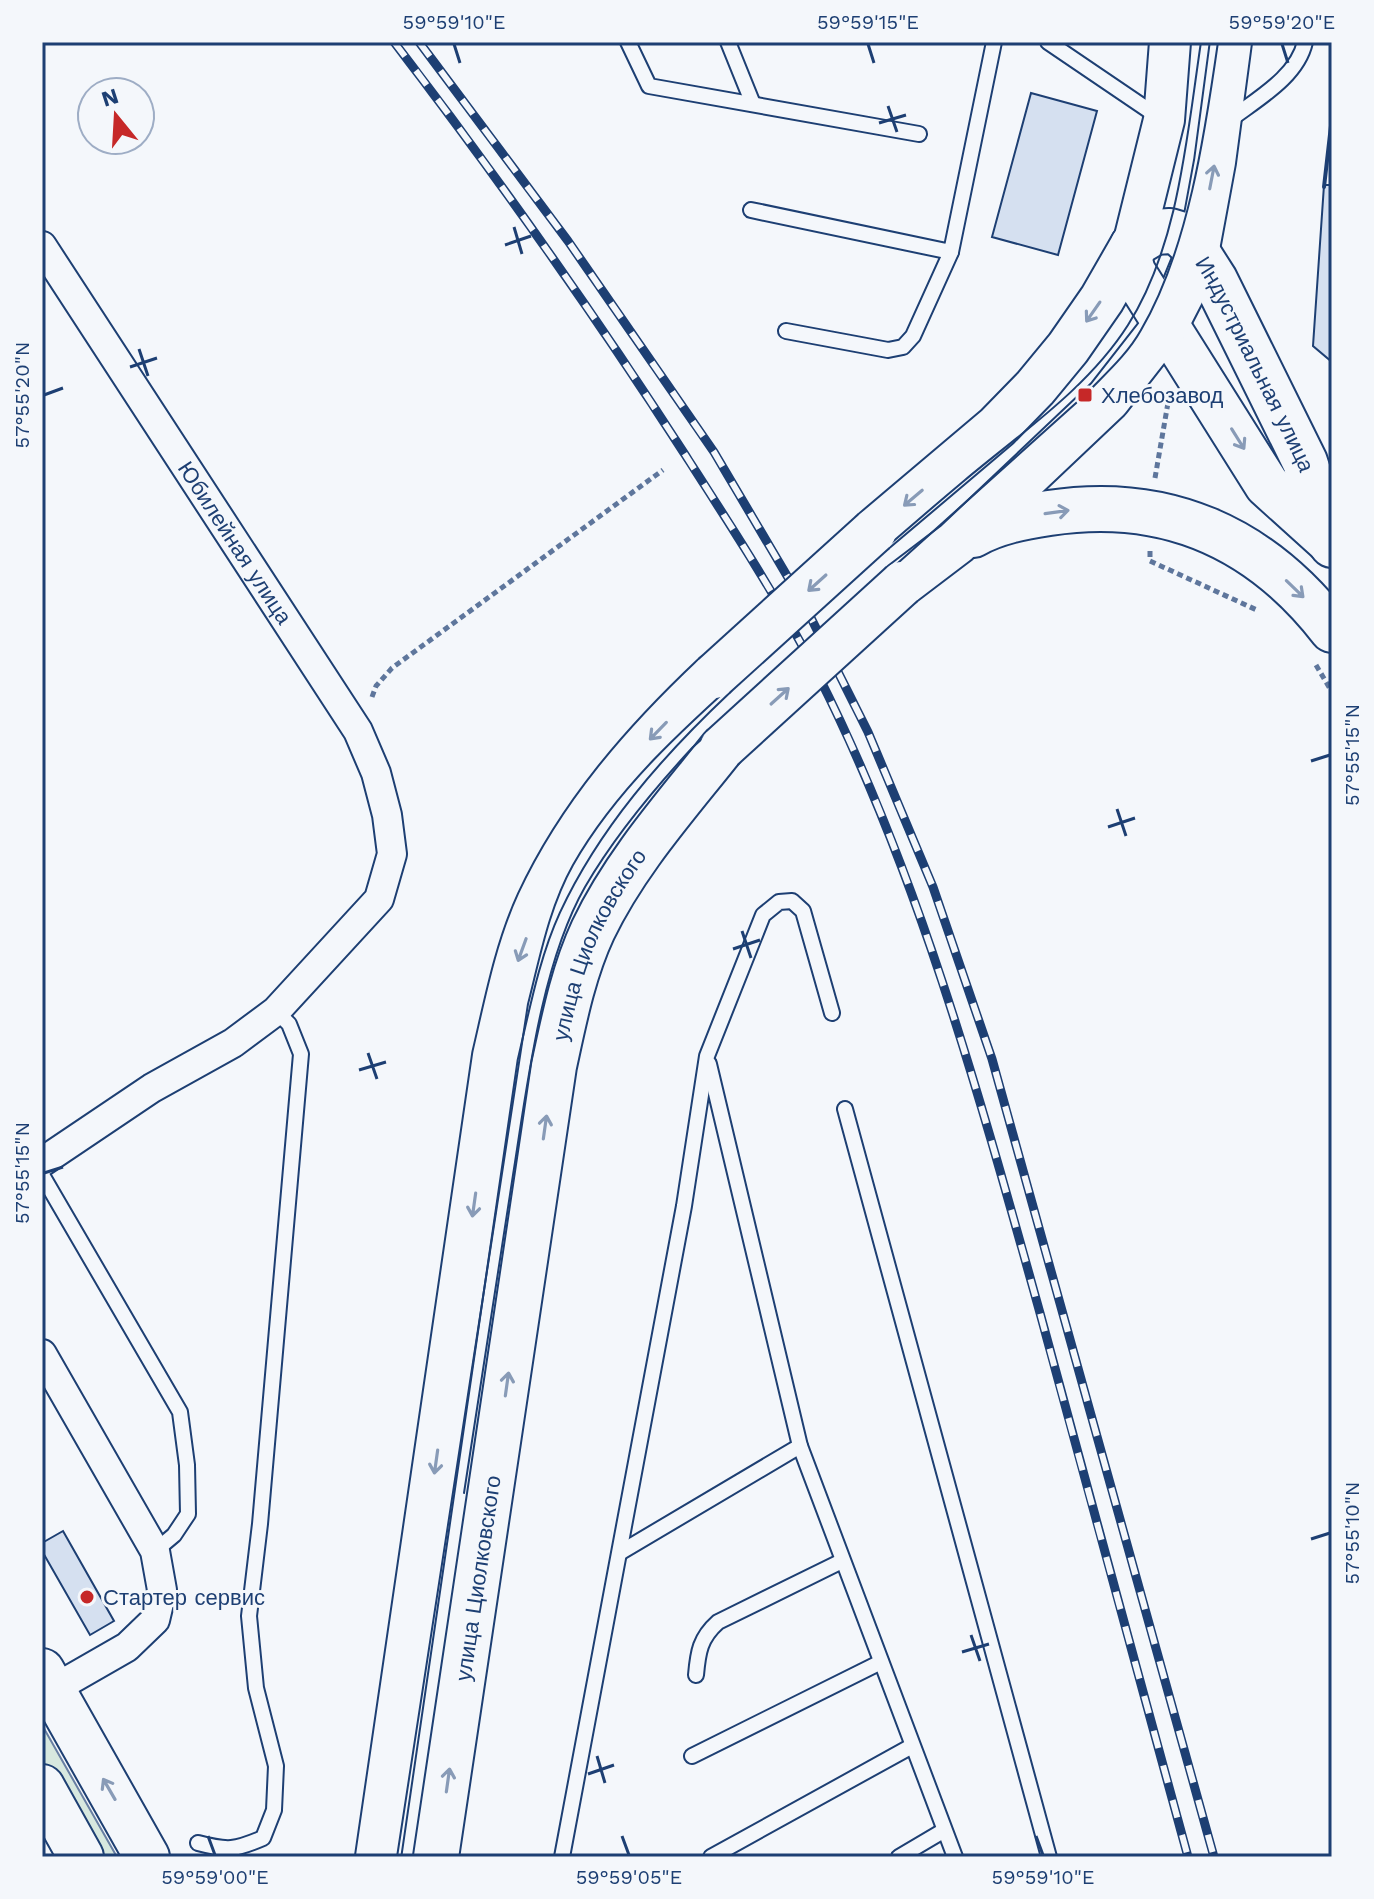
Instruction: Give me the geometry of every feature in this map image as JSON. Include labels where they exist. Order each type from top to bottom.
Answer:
[{"type":"main road","name":"Индустриальная улица","points":[[1170,42],[1164,120],[1133,245],[1130,261],[1133,272],[1267,485],[1331,544]]},
{"type":"main road","name":"Индустриальная улица","points":[[1231,42],[1221,127],[1198,254],[1215,280],[1305,462],[1331,544]]},
{"type":"main road","points":[[378,1857],[495,1056],[515,969],[539,905],[573,841],[645,745],[714,676],[874,531],[997,427],[1068,348],[1102,299],[1133,245],[1155,232],[1170,231],[1180,234],[1198,254]]},
{"type":"main road","name":"улица Циолковского","points":[[436,1857],[554,1066],[573,983],[593,930],[622,879],[722,748],[902,584],[956,543],[1108,399],[1165,326],[1198,254]]},
{"type":"main road","points":[[956,543],[1006,522],[1047,514],[1089,508],[1150,512],[1207,530],[1261,559],[1317,611],[1332,630]]},
{"type":"main road","points":[[45,1685],[147,1857]]},
{"type":"main road","points":[[42,1787],[81,1857]]},
{"type":"street","name":"Юбилейная улица","points":[[42,246],[358,731],[376,773],[387,815],[392,854],[379,899],[276,1011]]},
{"type":"street","points":[[42,1162],[152,1088],[233,1043],[276,1011]]},
{"type":"street","points":[[42,1354],[155,1551],[162,1590],[155,1620],[127,1647],[45,1685]]},
{"type":"lane","points":[[628,42],[649,86],[919,134]]},
{"type":"lane","points":[[728,42],[753,104]]},
{"type":"lane","points":[[786,331],[888,350],[903,347],[913,336],[951,252],[994,42]]},
{"type":"lane","points":[[1048,42],[1164,120]]},
{"type":"lane","points":[[1064,42],[1073,59]]},
{"type":"lane","points":[[1221,127],[1286,76],[1305,42]]},
{"type":"lane","points":[[751,210],[951,252]]},
{"type":"lane","points":[[562,1857],[684,1206],[707,1056],[763,915],[779,902],[792,901],[803,911],[832,1013]]},
{"type":"lane","points":[[198,1843],[238,1849],[263,1838],[274,1810],[276,1766],[256,1688],[249,1616],[260,1524],[301,1054],[289,1024],[276,1011]]},
{"type":"lane","points":[[707,1056],[800,1446],[955,1857]]},
{"type":"lane","points":[[845,1109],[1049,1857]]},
{"type":"lane","points":[[42,1175],[180,1412],[187,1465],[188,1514],[174,1535],[155,1551]]},
{"type":"lane","points":[[621,1552],[800,1446]]},
{"type":"lane","points":[[696,1675],[704,1633],[718,1622],[842,1561]]},
{"type":"lane","points":[[692,1756],[881,1662]]},
{"type":"lane","points":[[711,1857],[912,1746]]},
{"type":"lane","points":[[899,1857],[943,1831]]},
{"type":"path","points":[[358,731],[376,686],[392,668],[663,470]]},
{"type":"shaded area","points":[[42,1725],[117,1857],[92,1857],[42,1766]]},
{"type":"building","points":[[1031,93],[1097,111],[1058,255],[992,237]]},
{"type":"building","points":[[1324,185],[1332,185],[1332,362],[1313,346]]},
{"type":"building","points":[[63,1531],[114,1621],[90,1635],[42,1551],[42,1543]]},
{"type":"tram line","points":[[397,1857],[528,1004],[546,933],[565,881],[612,807],[684,729],[888,546],[1074,389],[1112,348],[1145,294],[1170,225],[1185,151],[1201,42]]},
{"type":"tram line","points":[[464,1493],[538,1027],[557,952],[585,887],[635,814],[693,747],[1085,395],[1129,348],[1157,298],[1183,228],[1200,152],[1218,42]]},
{"type":"railway","points":[[394,42],[543,244],[684,453],[788,620],[855,753],[917,910],[970,1070],[1040,1313],[1188,1857]]},
{"type":"railway","points":[[419,42],[568,241],[714,452],[806,608],[868,732],[933,887],[992,1059],[1214,1857]]},
{"type":"wall","points":[[1324,187],[1332,117]]},
{"type":"place","name":"Хлебозавод","points":[[1085,395]]},
{"type":"place","name":"Стартер сервис","points":[[87,1597]]}]
